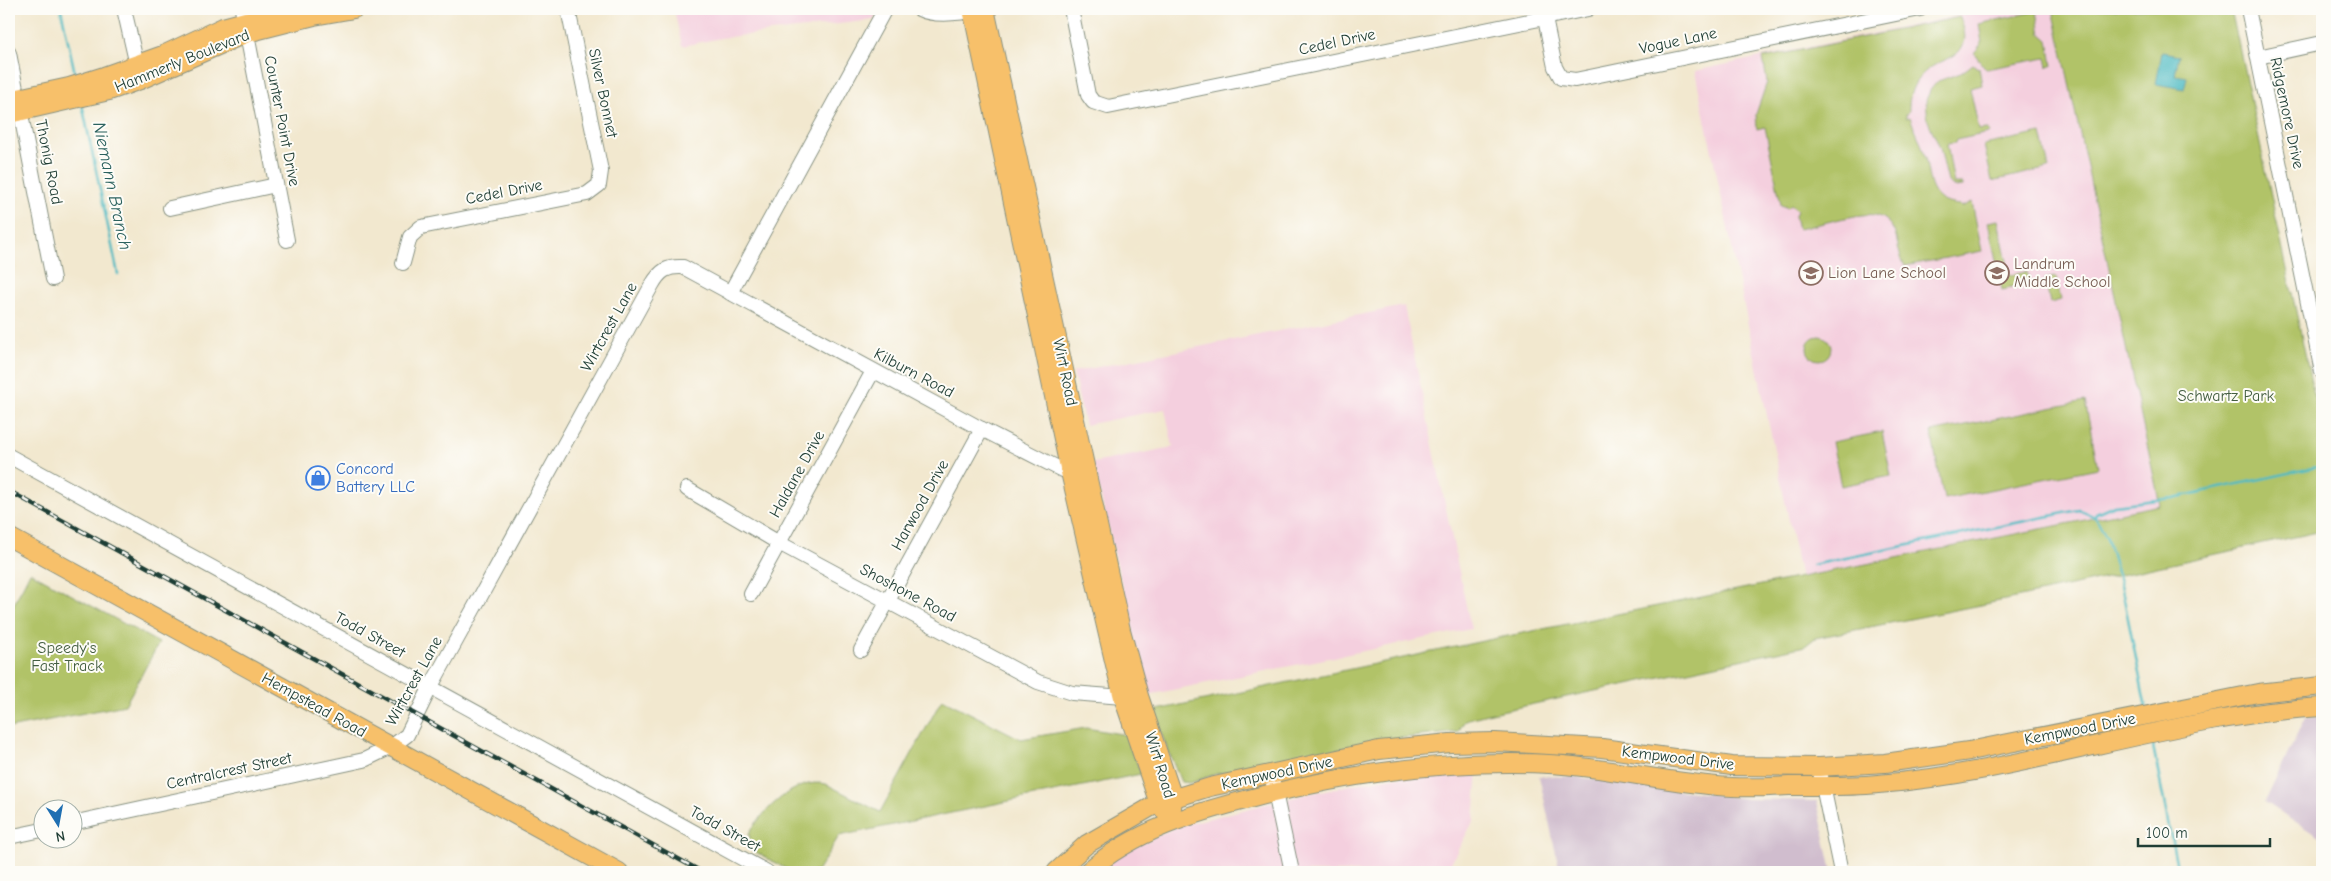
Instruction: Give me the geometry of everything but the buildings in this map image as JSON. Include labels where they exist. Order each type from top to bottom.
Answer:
[{"type":"main road","name":"Hammerly Boulevard","points":[[14,106],[109,91],[138,73],[245,21],[291,9]]},
{"type":"main road","name":"Hammerly Boulevard","points":[[245,21],[314,16],[354,9]]},
{"type":"main road","name":"Wirt Road","points":[[977,9],[1078,471],[1123,697],[1166,800]]},
{"type":"main road","name":"Wirt Road","points":[[1078,471],[1172,821]]},
{"type":"main road","name":"Hempstead Road","points":[[9,537],[619,872]]},
{"type":"main road","name":"Kempwood Drive","points":[[1056,872],[1087,844],[1166,800],[1210,787],[1379,750],[1450,743],[1495,742],[1602,748],[1732,766],[1819,767],[1885,763],[1999,745],[2258,693],[2322,686]]},
{"type":"main road","points":[[2189,707],[2193,726]]},
{"type":"main road","name":"Kempwood Drive","points":[[1087,872],[1106,855],[1172,821],[1275,792],[1381,771],[1497,762],[1552,764],[1731,787],[1878,784],[1950,775],[2242,716],[2322,707]]},
{"type":"main road","points":[[1999,745],[2003,764]]},
{"type":"street","points":[[124,9],[138,73]]},
{"type":"street","name":"Silver Bonnet","points":[[568,9],[601,171],[598,185]]},
{"type":"street","points":[[730,293],[885,9]]},
{"type":"street","points":[[919,9],[925,12],[977,9]]},
{"type":"street","name":"Cedel Drive","points":[[1071,9],[1088,95],[1093,102],[1108,107],[1544,13],[1588,9]]},
{"type":"street","name":"Vogue Lane","points":[[1544,13],[1555,67],[1561,78],[1575,80],[1920,9]]},
{"type":"street","name":"Ridgemore Drive","points":[[2248,9],[2322,372]]},
{"type":"street","name":"Counter Point Drive","points":[[245,21],[287,240]]},
{"type":"street","points":[[2258,57],[2322,43]]},
{"type":"street","name":"Thonig Road","points":[[9,53],[14,106],[53,279]]},
{"type":"street","points":[[170,208],[276,185]]},
{"type":"street","name":"Cedel Drive","points":[[403,262],[410,237],[421,227],[586,194],[598,185]]},
{"type":"street","name":"Wirtcrest Lane","points":[[391,747],[407,735],[430,688],[660,272],[672,266],[683,267],[730,293]]},
{"type":"street","name":"Kilburn Road","points":[[730,293],[873,371],[1060,469],[1078,471]]},
{"type":"street","name":"Haldane Drive","points":[[751,594],[873,371]]},
{"type":"street","name":"Harwood Drive","points":[[860,650],[982,429]]},
{"type":"street","name":"Todd Street","points":[[9,456],[767,872]]},
{"type":"street","name":"Shoshone Road","points":[[687,489],[779,543],[1038,682],[1072,693],[1123,697]]},
{"type":"street","name":"Centralcrest Street","points":[[82,821],[364,760],[391,747]]},
{"type":"street","points":[[1819,767],[1841,872]]},
{"type":"street","points":[[1271,774],[1292,872]]},
{"type":"street","points":[[9,837],[32,832]]},
{"type":"shaded area","points":[[674,9],[879,9],[873,20],[721,38],[682,46]]},
{"type":"shaded area","name":"Landrum Middle School","points":[[1989,9],[2053,9],[2160,505],[1801,578],[1695,71]]},
{"type":"shaded area","points":[[1404,306],[1471,629],[1148,695],[1093,463],[1173,447],[1165,409],[1085,425],[1073,372]]},
{"type":"shaded area","points":[[2322,717],[2322,839],[2265,802],[2305,718]]},
{"type":"shaded area","points":[[1478,770],[1474,820],[1446,872],[1099,872],[1122,853],[1178,826],[1307,794],[1386,778]]},
{"type":"shaded area","points":[[1539,776],[1577,777],[1748,799],[1817,801],[1832,872],[1560,872]]},
{"type":"green space","name":"Schwartz Park","points":[[2053,9],[2231,9],[2322,432],[2322,531],[2020,597],[1815,638],[1805,646],[1487,714],[1465,720],[1458,732],[1392,739],[1216,774],[1190,783],[1181,782],[1152,711],[1488,640],[2160,505]]},
{"type":"green space","points":[[2037,11],[2041,34],[2048,40],[2052,66],[2048,67],[2046,58],[1986,69],[1974,53],[1982,43],[1979,24]]},
{"type":"green space","points":[[1960,17],[1965,36],[1962,47],[1954,56],[1935,65],[1917,80],[1913,87],[1909,112],[1906,114],[1906,118],[1910,117],[1920,142],[1931,186],[1935,193],[1941,199],[1961,207],[1972,202],[1982,251],[1905,266],[1900,255],[1894,230],[1886,221],[1877,216],[1859,216],[1798,229],[1795,216],[1797,210],[1791,205],[1788,208],[1781,205],[1765,127],[1757,129],[1756,114],[1767,82],[1763,58]]},
{"type":"green space","points":[[1973,64],[1979,68],[1982,85],[1970,88],[1979,130],[1988,129],[1989,131],[1988,133],[1956,140],[1955,143],[1947,144],[1954,184],[1963,184],[1963,186],[1955,187],[1948,182],[1940,148],[1928,121],[1926,100],[1931,89],[1938,81],[1961,73]]},
{"type":"green space","points":[[2041,133],[2049,168],[1992,181],[1984,145]]},
{"type":"green space","points":[[1998,220],[2010,275],[2027,272],[2030,284],[2002,290],[1988,222]]},
{"type":"green space","points":[[2056,277],[2061,300],[2050,303],[2045,279]]},
{"type":"green space","points":[[1819,336],[1828,339],[1831,348],[1828,357],[1819,360],[1810,357],[1807,348],[1810,339]]},
{"type":"green space","points":[[2085,401],[2098,468],[1944,499],[1931,432]]},
{"type":"green space","points":[[1882,432],[1891,476],[1841,486],[1832,442]]},
{"type":"green space","name":"Speedy's Fast Track","points":[[30,572],[159,643],[125,705],[9,728],[9,614]]},
{"type":"green space","points":[[942,699],[1021,739],[1086,728],[1127,735],[1141,774],[839,836],[817,872],[792,872],[752,850],[749,833],[755,824],[782,797],[803,785],[814,783],[826,784],[880,812]]},
{"type":"water","points":[[2162,52],[2179,55],[2175,75],[2187,77],[2184,89],[2156,84]]},
{"type":"waterway","name":"Niemann Branch","points":[[61,9],[76,78]]},
{"type":"waterway","name":"Niemann Branch","points":[[82,104],[118,274]]},
{"type":"waterway","points":[[2095,517],[2096,513],[2114,505],[2173,498],[2322,466]]},
{"type":"waterway","points":[[1812,565],[2079,510],[2095,517],[2107,538],[2122,589],[2146,708]]},
{"type":"waterway","points":[[2152,741],[2178,872]]},
{"type":"railway","points":[[9,491],[702,872]]},
{"type":"place","name":"Lion Lane School","points":[[1811,273]]},
{"type":"place","name":"Landrum Middle School","points":[[1997,273]]},
{"type":"place","name":"Concord Battery LLC","points":[[318,478]]}]
